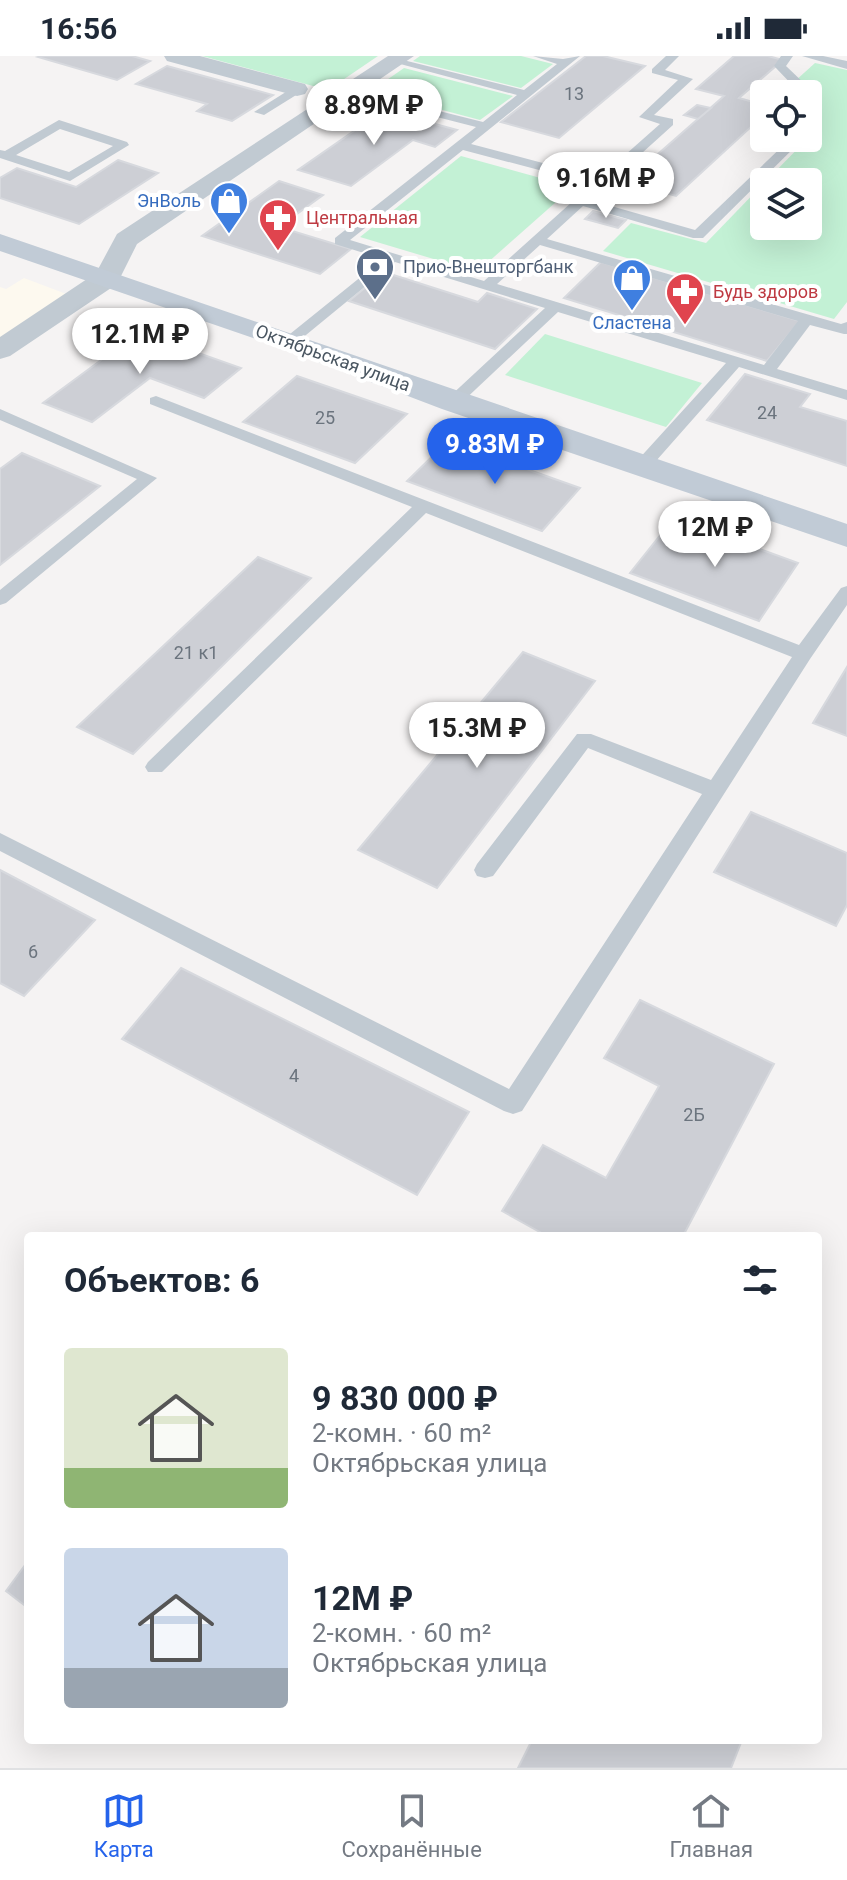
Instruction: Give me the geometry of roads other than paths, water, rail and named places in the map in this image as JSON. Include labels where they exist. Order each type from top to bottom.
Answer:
[{"type":"main road","name":"Октябрьская улица","points":[[0,242],[290,341],[453,402],[847,536]]},
{"type":"street","points":[[175,56],[297,89]]},
{"type":"street","points":[[0,350],[107,278],[126,240],[399,59]]},
{"type":"lane","points":[[539,56],[570,59]]},
{"type":"lane","points":[[487,286],[669,122],[645,117],[687,79],[656,71],[673,56]]},
{"type":"lane","points":[[787,56],[780,66],[794,80]]},
{"type":"lane","points":[[808,56],[847,65]]},
{"type":"lane","points":[[399,59],[525,94]]},
{"type":"lane","points":[[570,59],[340,241],[847,395]]},
{"type":"lane","points":[[260,112],[297,89]]},
{"type":"lane","points":[[351,91],[485,126]]},
{"type":"lane","points":[[59,124],[123,145],[70,177],[3,155],[59,124]]},
{"type":"lane","points":[[460,145],[601,182]]},
{"type":"lane","points":[[581,201],[698,235],[784,152]]},
{"type":"lane","points":[[537,240],[844,330],[847,326]]},
{"type":"lane","points":[[290,341],[393,257]]},
{"type":"lane","points":[[453,402],[555,307]]},
{"type":"lane","points":[[767,371],[807,319]]},
{"type":"lane","points":[[642,466],[736,361]]},
{"type":"lane","points":[[156,401],[803,654]]},
{"type":"lane","points":[[0,433],[8,418],[149,478],[0,599]]},
{"type":"lane","points":[[155,767],[424,505]]},
{"type":"lane","points":[[0,841],[513,1103],[714,790],[847,592]]},
{"type":"lane","points":[[485,870],[584,739],[714,790]]},
{"type":"place","name":"ЭнВоль","points":[[229,235]]},
{"type":"place","name":"Центральная","points":[[278,252]]},
{"type":"place","name":"Прио-Внешторгбанк","points":[[375,301]]},
{"type":"place","name":"Сластена","points":[[632,312]]},
{"type":"place","name":"Будь здоров","points":[[685,326]]}]
